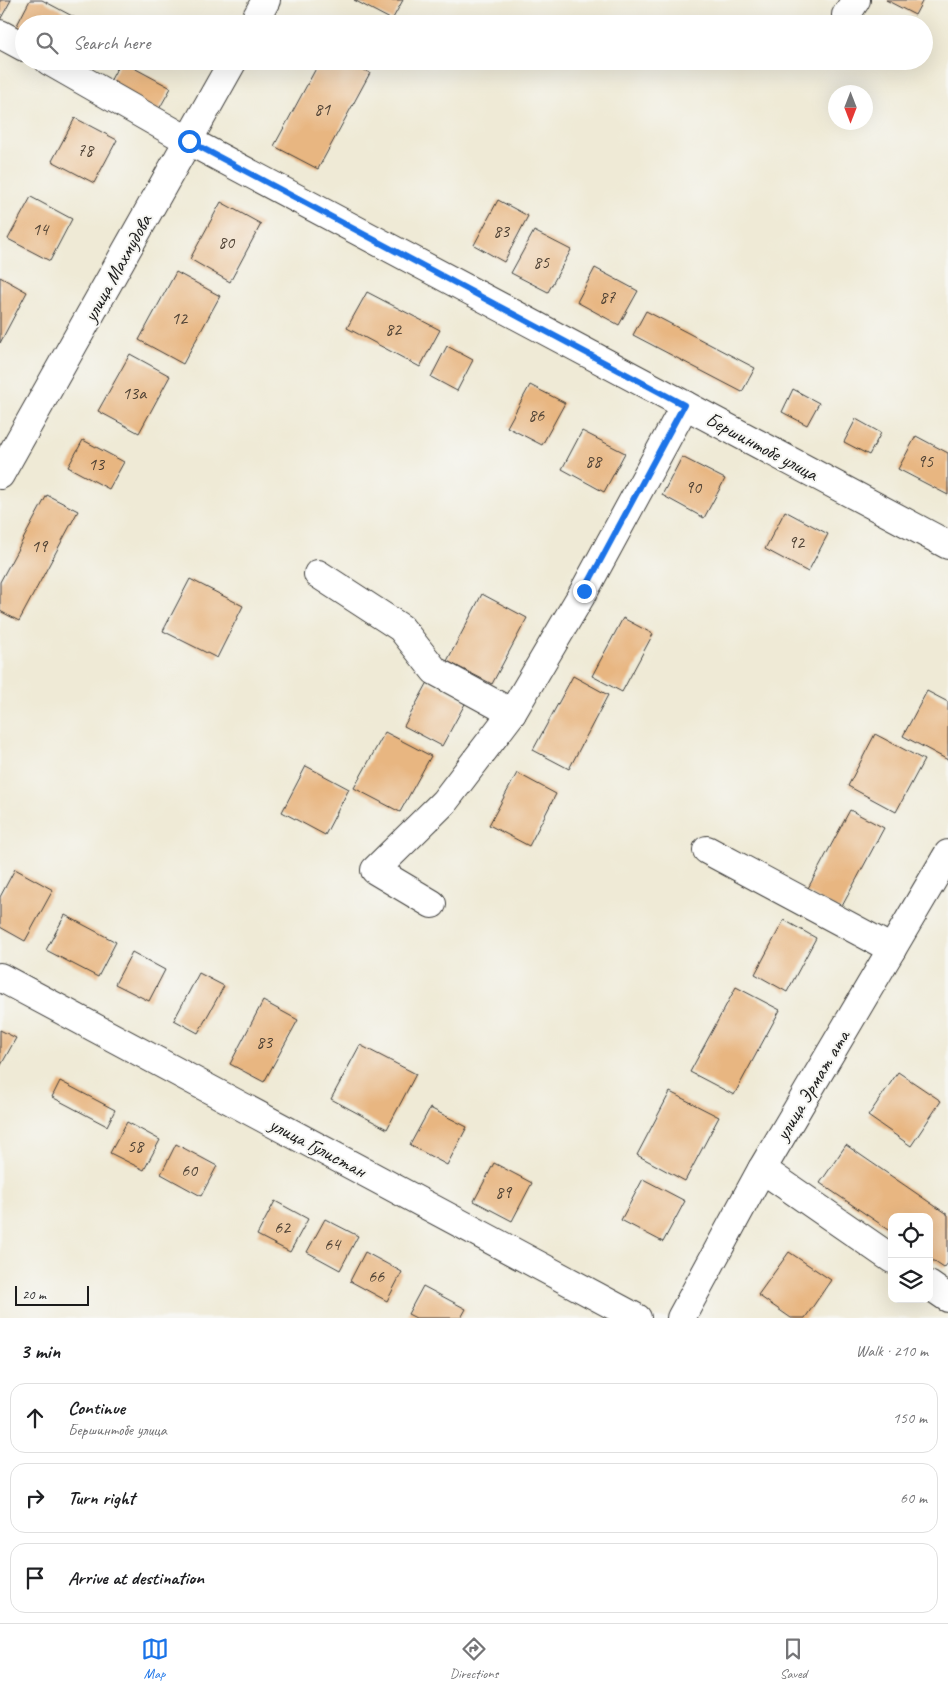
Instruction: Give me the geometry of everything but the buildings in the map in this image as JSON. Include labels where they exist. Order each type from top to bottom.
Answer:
[{"type":"street","points":[[258,15],[266,0]]},
{"type":"street","points":[[0,34],[15,42]]},
{"type":"street","name":"Бершинтобе улица","points":[[65,70],[189,141],[948,545]]},
{"type":"street","name":"улица Махмудова","points":[[0,475],[228,70]]},
{"type":"street","points":[[432,904],[375,870],[444,802],[512,714],[584,591],[684,405]]},
{"type":"street","points":[[318,574],[401,628],[435,671],[512,714]]},
{"type":"street","points":[[706,850],[892,949]]},
{"type":"street","name":"улица Эрмат ата","points":[[681,1318],[762,1169],[946,861]]},
{"type":"street","name":"улица Гулистан","points":[[0,977],[637,1318]]},
{"type":"street","points":[[762,1169],[891,1258]]},
{"type":"street","points":[[933,1288],[948,1298]]},
{"type":"route","points":[[189,141],[684,405],[584,591]]}]
